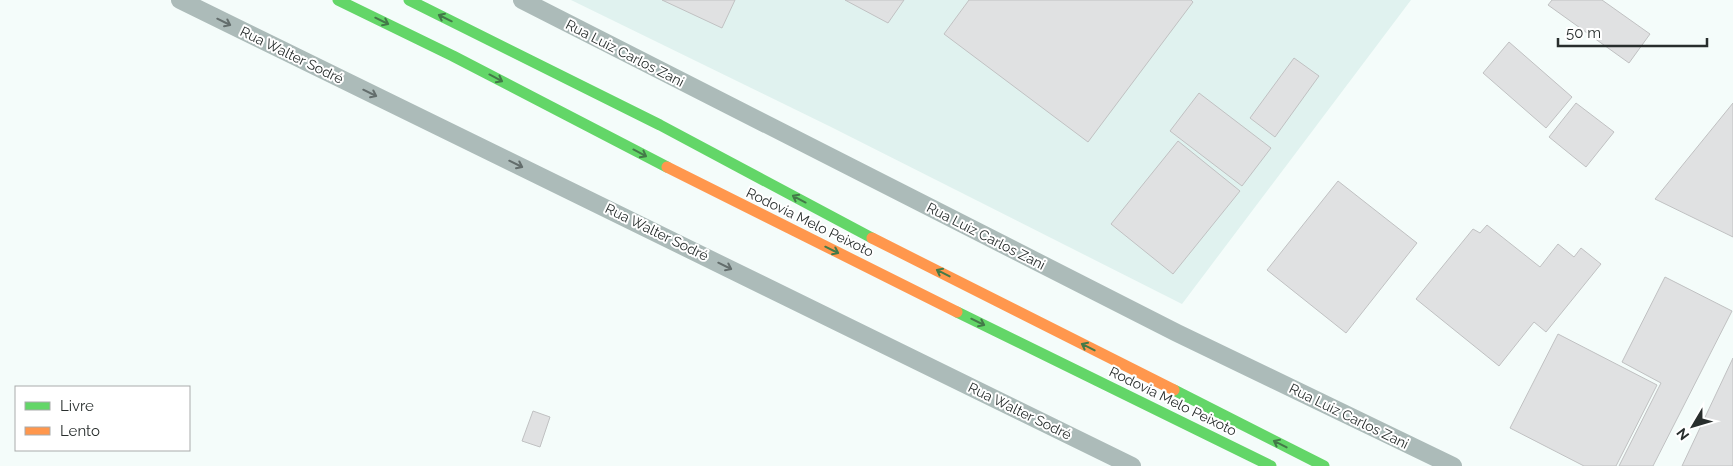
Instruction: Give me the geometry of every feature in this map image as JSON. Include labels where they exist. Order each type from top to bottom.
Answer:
[{"type":"main road","name":"Rodovia Melo Peixoto","points":[[338,0],[453,56],[712,191],[1271,466]]},
{"type":"main road","name":"Rodovia Melo Peixoto","points":[[409,0],[660,125],[831,217],[1324,466]]},
{"type":"street","name":"Rua Walter Sodré","points":[[180,0],[1132,466]]},
{"type":"street","name":"Rua Luiz Carlos Zani","points":[[526,1],[1169,328],[1454,466]]},
{"type":"shaded area","points":[[571,0],[1411,0],[1182,304],[831,127]]},
{"type":"building","points":[[662,0],[735,0],[722,28]]},
{"type":"building","points":[[845,0],[904,0],[888,23]]},
{"type":"building","points":[[969,0],[1191,0],[1193,2],[1088,142],[944,34]]},
{"type":"building","points":[[1552,0],[1602,0],[1650,34],[1629,63],[1548,5]]},
{"type":"building","points":[[1509,42],[1572,97],[1546,128],[1483,73]]},
{"type":"building","points":[[1294,58],[1319,76],[1275,137],[1250,118]]},
{"type":"building","points":[[1199,93],[1271,148],[1242,186],[1170,131]]},
{"type":"building","points":[[1576,103],[1614,132],[1586,167],[1549,137]]},
{"type":"building","points":[[1733,103],[1733,237],[1655,199]]},
{"type":"building","points":[[1178,141],[1240,191],[1173,274],[1111,224]]},
{"type":"building","points":[[1338,181],[1417,243],[1346,333],[1267,270]]},
{"type":"building","points":[[1487,225],[1540,267],[1558,244],[1574,257],[1581,248],[1601,264],[1546,332],[1534,322],[1499,366],[1416,299],[1473,229],[1480,233]]},
{"type":"building","points":[[1665,277],[1732,311],[1653,466],[1619,466],[1661,383],[1622,362]]},
{"type":"building","points":[[1558,334],[1657,385],[1616,466],[1584,466],[1510,428]]},
{"type":"building","points":[[1733,358],[1733,466],[1682,466]]},
{"type":"building","points":[[533,411],[550,417],[540,447],[522,441]]},
{"type":"traffic: fast","points":[[338,0],[453,56],[667,167]]},
{"type":"traffic: fast","points":[[409,0],[660,125],[872,238]]},
{"type":"traffic: fast","points":[[957,312],[1271,466]]},
{"type":"traffic: fast","points":[[1174,390],[1324,466]]},
{"type":"traffic: slow","points":[[667,167],[957,312]]},
{"type":"traffic: slow","points":[[872,238],[1174,390]]}]
